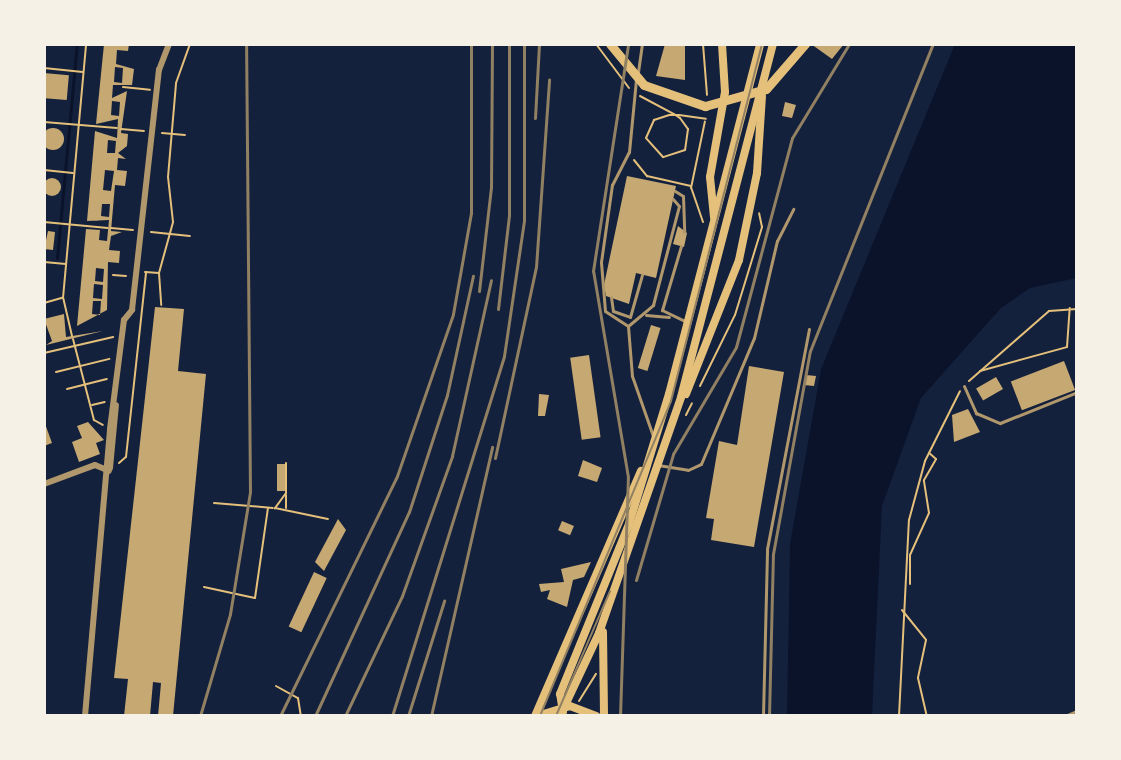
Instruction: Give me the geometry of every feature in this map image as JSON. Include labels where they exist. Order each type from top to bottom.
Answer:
[{"type":"main road","points":[[610,44],[644,85],[705,106],[766,89],[805,44]]},
{"type":"main road","points":[[709,245],[710,177],[722,120],[722,44]]},
{"type":"main road","points":[[563,711],[606,612],[671,429],[725,303],[747,227],[762,120],[754,44]]},
{"type":"main road","points":[[563,711],[560,694],[655,440],[689,322],[760,44]]},
{"type":"main road","points":[[671,429],[773,44]]},
{"type":"main road","points":[[536,716],[655,440]]},
{"type":"main road","points":[[604,716],[599,674],[606,612]]},
{"type":"main road","points":[[536,716],[577,706],[596,716]]},
{"type":"street","points":[[87,716],[110,429],[122,335],[136,271],[156,91],[169,44]]},
{"type":"street","points":[[109,471],[119,418],[115,400]]},
{"type":"street","points":[[44,484],[95,465],[109,471]]},
{"type":"lane","points":[[628,326],[605,311],[601,274],[612,185],[629,152],[642,44]]},
{"type":"lane","points":[[675,191],[684,199],[684,232]]},
{"type":"lane","points":[[644,314],[678,211],[673,199]]},
{"type":"lane","points":[[658,465],[688,470],[701,464],[754,338],[777,241],[793,209]]},
{"type":"lane","points":[[669,317],[662,310],[681,246]]},
{"type":"lane","points":[[642,275],[628,326],[642,409],[655,440]]},
{"type":"lane","points":[[611,297],[613,311],[630,317],[644,314],[689,322]]},
{"type":"lane","points":[[763,716],[767,549],[809,329]]},
{"type":"lane","points":[[964,386],[976,413],[1000,423],[1077,392]]},
{"type":"lane","points":[[1065,716],[1077,711]]},
{"type":"path","points":[[86,44],[71,172],[63,298],[94,420],[110,429]]},
{"type":"path","points":[[161,305],[159,273],[172,234],[168,177],[176,134],[176,83],[190,44]]},
{"type":"path","points":[[596,44],[630,89],[685,123],[688,145],[675,157],[648,145],[650,125],[660,117],[706,119]]},
{"type":"path","points":[[703,44],[706,119],[691,186],[709,245]]},
{"type":"path","points":[[44,68],[81,72]]},
{"type":"path","points":[[123,87],[156,91]]},
{"type":"path","points":[[44,122],[151,132]]},
{"type":"path","points":[[161,133],[185,135]]},
{"type":"path","points":[[629,152],[647,176],[691,186]]},
{"type":"path","points":[[44,170],[71,172]]},
{"type":"path","points":[[44,222],[190,236]]},
{"type":"path","points":[[44,262],[66,264]]},
{"type":"path","points":[[113,275],[136,271],[159,273]]},
{"type":"path","points":[[109,471],[126,457],[146,272]]},
{"type":"path","points":[[44,303],[63,298]]},
{"type":"path","points":[[979,371],[1067,347],[1070,308]]},
{"type":"path","points":[[899,716],[904,564],[921,472],[928,452],[964,386],[979,371],[1049,311],[1077,309]]},
{"type":"path","points":[[44,353],[140,330]]},
{"type":"path","points":[[56,372],[138,352]]},
{"type":"path","points":[[67,389],[136,372]]},
{"type":"path","points":[[910,584],[909,564],[929,513],[926,474],[936,459],[928,452]]},
{"type":"path","points":[[286,463],[286,509]]},
{"type":"path","points":[[921,472],[926,474]]},
{"type":"path","points":[[275,508],[286,493]]},
{"type":"path","points":[[214,503],[286,509],[328,519]]},
{"type":"path","points":[[204,587],[255,598],[268,508]]},
{"type":"path","points":[[904,564],[909,564]]},
{"type":"path","points":[[901,610],[926,640],[918,678],[927,716]]},
{"type":"path","points":[[577,706],[592,674],[599,674]]},
{"type":"path","points":[[276,686],[298,698],[301,716]]},
{"type":"water","points":[[955,44],[1077,44],[1077,278],[1030,288],[1001,308],[921,398],[882,506],[872,716],[787,716],[790,544],[821,369]]},
{"type":"building","points":[[104,44],[129,44],[128,51],[117,50],[116,64],[134,69],[132,85],[113,85],[112,98],[127,91],[121,133],[128,134],[127,146],[118,153],[126,159],[118,158],[117,170],[127,171],[125,186],[115,185],[111,231],[122,232],[111,236],[109,250],[120,251],[119,263],[108,262],[107,310],[100,314],[101,301],[93,301],[92,314],[98,315],[77,326],[86,229],[100,230],[99,240],[107,241],[109,220],[87,221],[95,131],[117,138],[118,119],[96,124]],"holes":[[[115,67],[123,68],[122,83],[114,82]],[[112,101],[120,102],[119,116],[111,115]],[[108,140],[116,141],[115,153],[107,153]],[[105,170],[114,171],[111,191],[103,190]],[[102,204],[110,204],[109,217],[101,216]],[[96,268],[104,269],[103,282],[95,281]],[[94,284],[103,285],[102,299],[93,298]]]},
{"type":"building","points":[[665,44],[685,44],[685,80],[656,76]]},
{"type":"building","points":[[811,44],[844,44],[832,59]]},
{"type":"building","points":[[44,73],[69,75],[67,100],[44,98]]},
{"type":"building","points":[[785,102],[796,105],[792,118],[782,116]]},
{"type":"building","points":[[49,128],[57,128],[64,139],[57,150],[49,150],[42,143],[42,135]]},
{"type":"building","points":[[627,176],[676,186],[656,278],[636,273],[629,304],[606,296],[604,285]]},
{"type":"building","points":[[52,178],[61,187],[52,196],[43,187]]},
{"type":"building","points":[[678,226],[687,233],[684,247],[673,244]]},
{"type":"building","points":[[48,231],[55,232],[53,250],[44,249]]},
{"type":"building","points":[[155,307],[184,309],[178,371],[206,374],[173,716],[158,716],[161,683],[153,682],[150,716],[124,716],[128,679],[114,678]]},
{"type":"building","points":[[64,314],[66,337],[103,331],[46,345],[52,341],[44,319]]},
{"type":"building","points":[[651,325],[661,328],[647,371],[638,368]]},
{"type":"building","points":[[589,355],[601,437],[582,440],[570,358]]},
{"type":"building","points":[[1064,361],[1075,390],[1022,410],[1011,381]]},
{"type":"building","points":[[749,366],[784,372],[754,547],[711,540],[714,519],[706,518],[719,441],[737,445]]},
{"type":"building","points":[[806,375],[816,376],[814,386],[804,385]]},
{"type":"building","points":[[996,377],[1003,389],[983,401],[976,389]]},
{"type":"building","points":[[539,394],[549,395],[545,416],[538,416]]},
{"type":"building","points":[[968,409],[980,432],[954,442],[952,415]]},
{"type":"building","points":[[44,421],[52,443],[44,446]]},
{"type":"building","points":[[88,422],[104,440],[96,443],[100,454],[79,462],[72,442],[82,438],[77,426]]},
{"type":"building","points":[[583,460],[602,468],[597,482],[578,476]]},
{"type":"building","points":[[277,464],[285,464],[285,491],[277,491]]},
{"type":"building","points":[[338,519],[346,530],[324,571],[315,562]]},
{"type":"building","points":[[562,521],[574,526],[570,535],[558,530]]},
{"type":"building","points":[[591,562],[584,577],[573,580],[567,607],[547,599],[550,590],[541,592],[539,584],[564,582],[561,569]]},
{"type":"building","points":[[314,572],[327,578],[301,632],[289,626]]},
{"type":"waterway","points":[[57,258],[77,44]]},
{"type":"tram line","points":[[540,716],[671,401],[762,44]]},
{"type":"tram line","points":[[556,716],[610,591]]},
{"type":"railway","points":[[200,716],[230,614],[250,492],[246,44]]},
{"type":"railway","points":[[280,716],[397,476],[453,314],[471,213],[471,44]]},
{"type":"railway","points":[[479,291],[491,188],[492,44]]},
{"type":"railway","points":[[498,309],[509,215],[509,44]]},
{"type":"railway","points":[[392,716],[504,356],[524,220],[524,44]]},
{"type":"railway","points":[[535,118],[539,44]]},
{"type":"railway","points":[[620,716],[628,477],[593,271],[628,44]]},
{"type":"railway","points":[[636,580],[673,454],[736,347],[792,138],[849,44]]},
{"type":"railway","points":[[769,716],[773,554],[810,351],[933,44]]},
{"type":"railway","points":[[495,458],[536,267],[549,79]]},
{"type":"railway","points":[[315,716],[409,512],[447,395],[473,276]]},
{"type":"railway","points":[[345,716],[402,596],[452,456],[491,280]]},
{"type":"railway","points":[[431,716],[492,447]]},
{"type":"railway","points":[[408,716],[444,601]]}]
